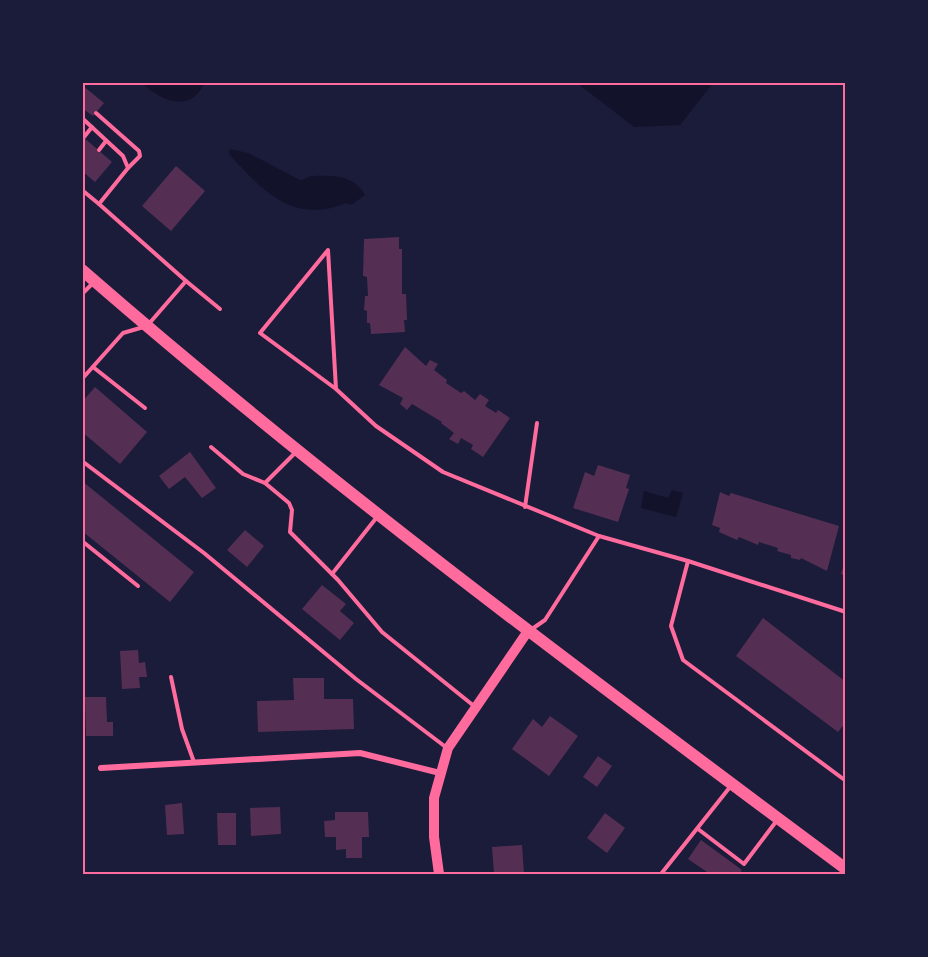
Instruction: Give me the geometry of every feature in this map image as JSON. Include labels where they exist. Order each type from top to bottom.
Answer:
[{"type":"main road","points":[[82,270],[227,395],[528,631],[846,869]]},
{"type":"street","points":[[439,874],[434,837],[434,798],[448,748],[528,631]]},
{"type":"street","points":[[101,768],[360,753],[440,773]]},
{"type":"lane","points":[[96,113],[139,151],[140,156],[99,204]]},
{"type":"lane","points":[[82,118],[123,156],[128,168]]},
{"type":"lane","points":[[84,137],[92,127]]},
{"type":"lane","points":[[99,150],[106,141]]},
{"type":"lane","points":[[82,189],[220,309]]},
{"type":"lane","points":[[336,389],[328,250],[260,333],[336,389],[376,426],[443,472],[525,507],[599,536],[688,561],[846,612]]},
{"type":"lane","points":[[82,294],[94,281]]},
{"type":"lane","points":[[82,379],[123,333],[147,326],[186,281]]},
{"type":"lane","points":[[93,368],[145,408]]},
{"type":"lane","points":[[525,507],[537,423]]},
{"type":"lane","points":[[211,447],[243,474],[265,483],[289,503],[292,510],[290,532],[294,538],[332,574],[382,632],[476,707]]},
{"type":"lane","points":[[265,483],[298,450]]},
{"type":"lane","points":[[82,461],[204,553],[356,679],[448,748]]},
{"type":"lane","points":[[332,574],[379,514]]},
{"type":"lane","points":[[528,631],[544,620],[599,536]]},
{"type":"lane","points":[[82,541],[138,586]]},
{"type":"lane","points":[[688,561],[671,626],[683,660],[846,781]]},
{"type":"lane","points":[[171,677],[182,729],[194,763]]},
{"type":"lane","points":[[661,874],[698,830],[732,783]]},
{"type":"lane","points":[[698,830],[744,864],[779,819]]},
{"type":"shaded area","points":[[142,83],[204,83],[192,99],[175,101],[158,95]]},
{"type":"shaded area","points":[[577,83],[713,83],[680,125],[634,127]]},
{"type":"shaded area","points":[[230,149],[248,153],[300,180],[314,176],[328,176],[349,180],[355,183],[365,195],[351,205],[346,203],[327,209],[310,210],[294,207],[280,200],[254,180],[229,154]]},
{"type":"shaded area","points":[[672,490],[683,493],[676,517],[641,508],[644,491],[668,498]]},
{"type":"building","points":[[82,85],[104,103],[93,116],[82,108]]},
{"type":"building","points":[[82,136],[112,162],[95,182],[82,171]]},
{"type":"building","points":[[176,166],[205,191],[171,231],[142,206]]},
{"type":"building","points":[[399,237],[399,249],[402,249],[402,294],[406,294],[405,332],[371,334],[370,323],[367,323],[367,311],[364,310],[365,296],[368,296],[367,277],[363,276],[364,239]]},
{"type":"building","points":[[405,347],[426,366],[430,360],[438,364],[434,370],[447,380],[446,383],[461,393],[464,391],[475,400],[480,394],[489,400],[485,406],[496,413],[498,410],[510,418],[483,457],[471,449],[473,445],[461,438],[458,444],[449,439],[454,433],[442,422],[412,404],[407,410],[400,404],[403,398],[379,385]]},
{"type":"building","points":[[95,387],[147,432],[120,464],[82,432],[82,402]]},
{"type":"building","points":[[190,452],[216,488],[202,498],[185,477],[169,489],[159,476]]},
{"type":"building","points":[[598,465],[630,475],[626,488],[629,489],[618,522],[573,508],[585,472],[594,476]]},
{"type":"building","points":[[82,481],[194,572],[170,602],[82,531]]},
{"type":"building","points":[[720,492],[729,496],[731,493],[839,526],[827,571],[801,558],[800,560],[791,558],[791,555],[777,551],[778,548],[759,542],[758,545],[739,537],[737,540],[719,532],[720,528],[712,525]]},
{"type":"building","points":[[245,530],[264,546],[247,567],[227,550]]},
{"type":"building","points":[[846,561],[846,576],[841,574]]},
{"type":"building","points":[[322,585],[346,604],[340,611],[354,623],[340,640],[302,609]]},
{"type":"building","points":[[763,618],[846,682],[846,722],[838,732],[736,656]]},
{"type":"building","points":[[138,650],[139,663],[145,662],[147,677],[139,677],[140,688],[122,689],[120,651]]},
{"type":"building","points":[[293,678],[324,678],[324,699],[353,699],[354,729],[258,732],[257,701],[294,700]]},
{"type":"building","points":[[85,697],[106,697],[107,722],[113,722],[113,736],[86,736]]},
{"type":"building","points":[[550,716],[578,736],[549,776],[512,749],[533,719],[542,727]]},
{"type":"building","points":[[598,756],[612,766],[597,787],[583,777]]},
{"type":"building","points":[[182,803],[184,834],[167,835],[165,805]]},
{"type":"building","points":[[280,807],[281,834],[251,836],[250,808]]},
{"type":"building","points":[[335,812],[368,812],[369,837],[362,837],[362,858],[346,858],[346,849],[336,850],[336,837],[325,837],[324,821],[335,820]]},
{"type":"building","points":[[217,813],[236,813],[236,845],[218,845]]},
{"type":"building","points":[[605,813],[625,828],[607,853],[587,838]]},
{"type":"building","points":[[701,840],[742,870],[739,874],[710,874],[688,859]]},
{"type":"building","points":[[522,845],[524,874],[494,874],[492,847]]}]
